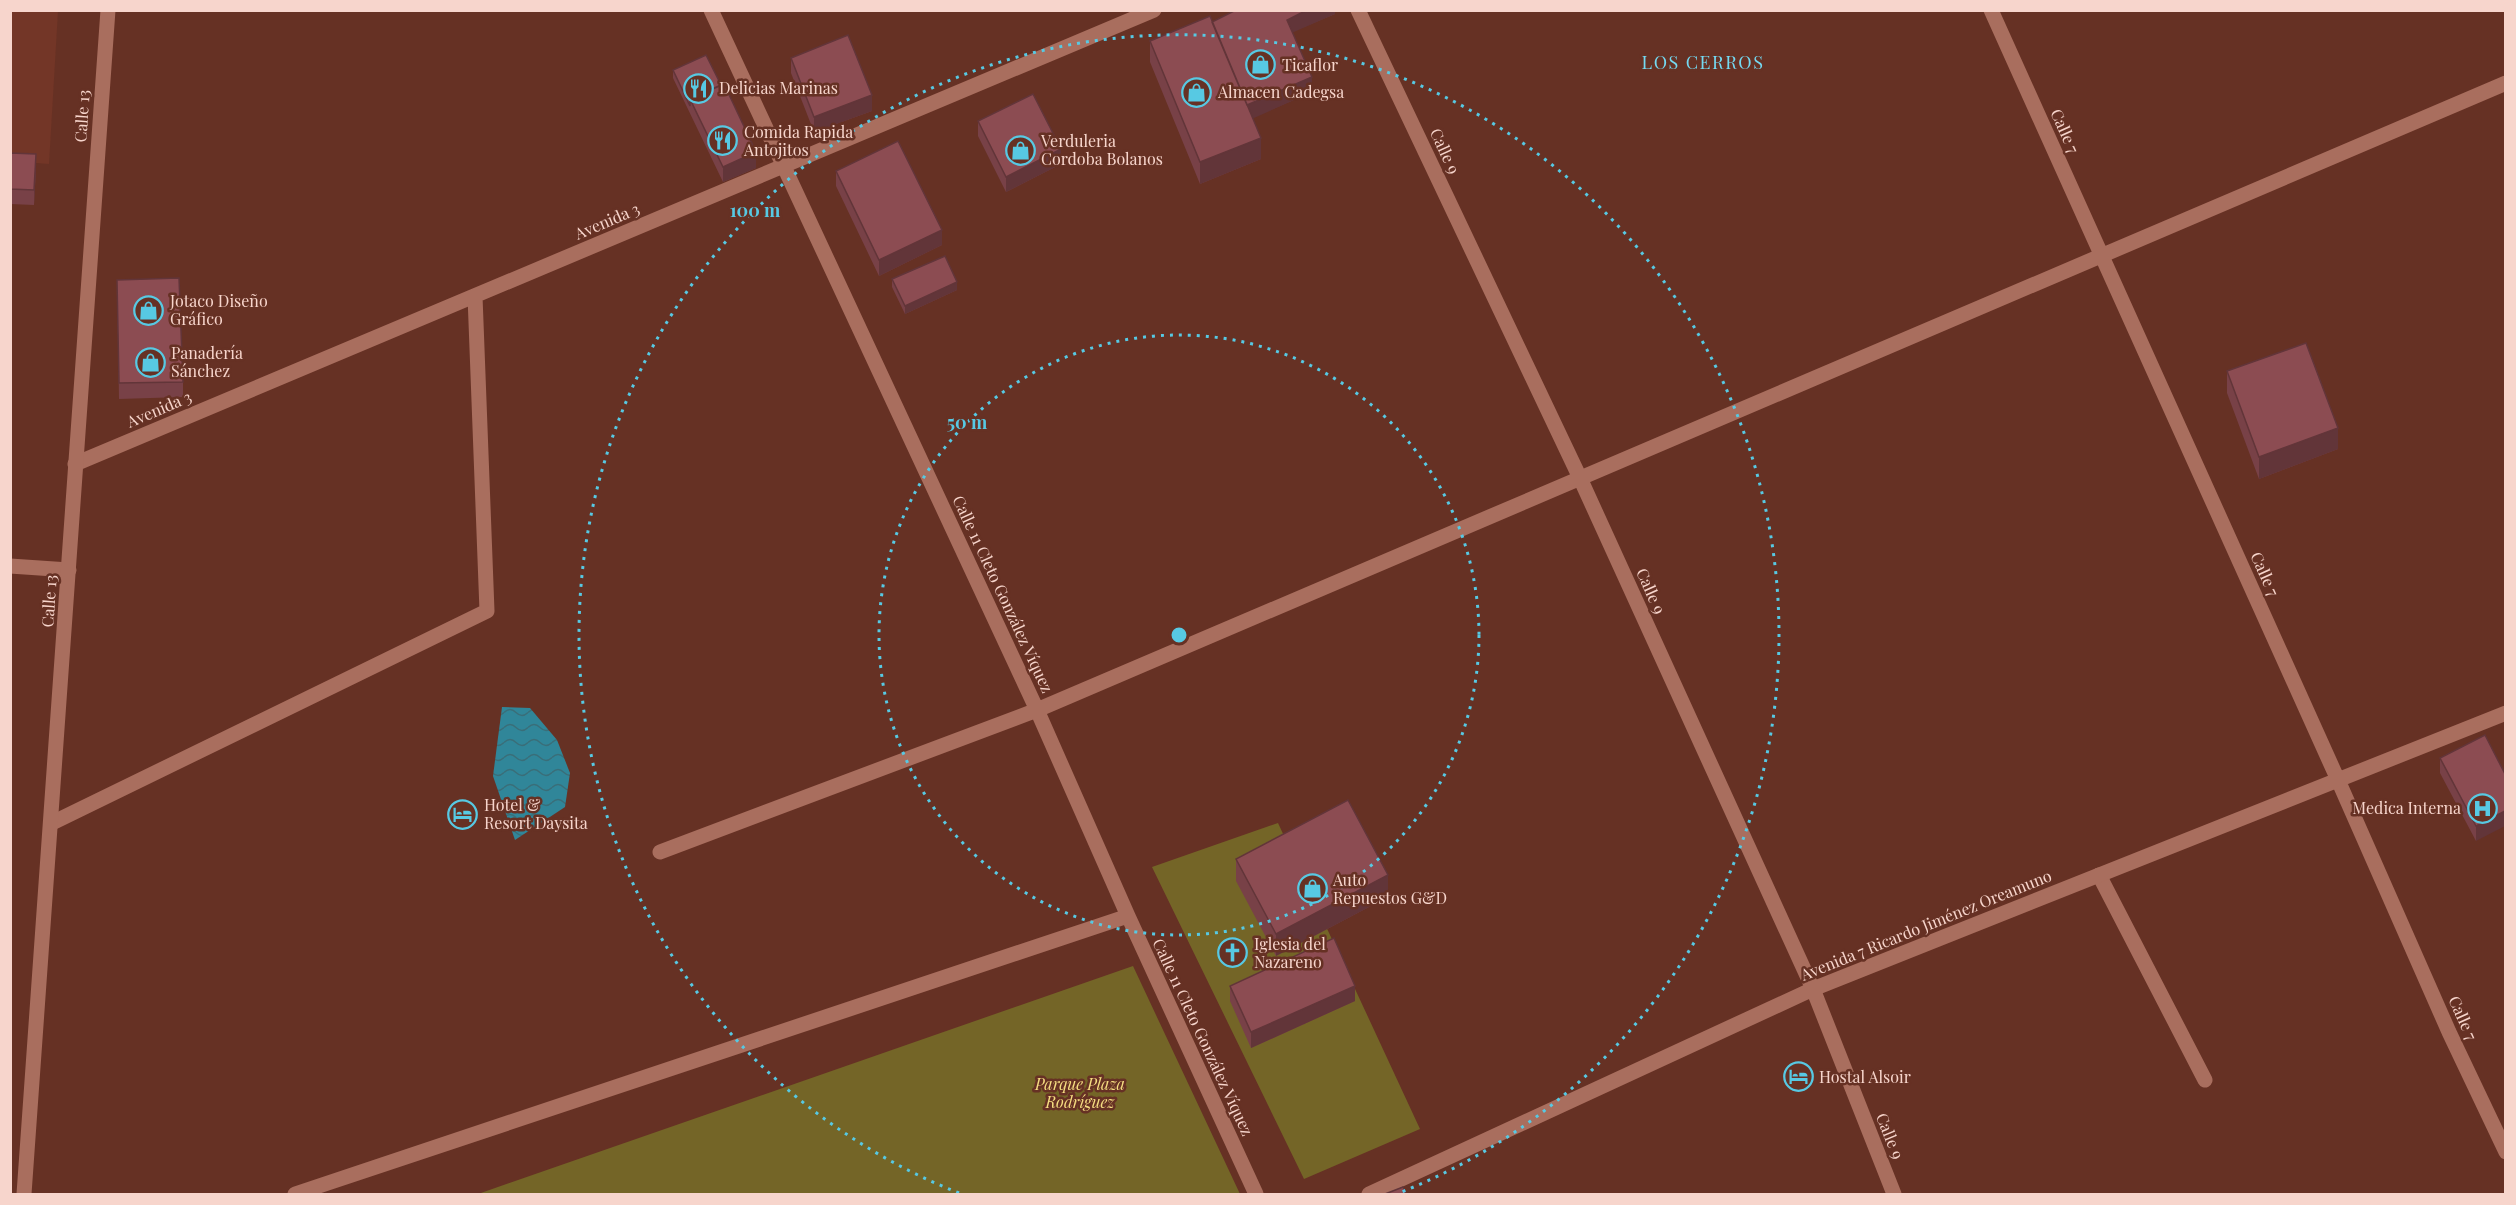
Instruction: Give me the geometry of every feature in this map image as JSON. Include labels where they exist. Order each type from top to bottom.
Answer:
[{"type":"street","name":"Calle 13","points":[[24,1194],[108,10]]},
{"type":"street","name":"Calle 11 Cleto González Víquez","points":[[711,10],[1037,710],[1128,916],[1256,1194]]},
{"type":"street","name":"Avenida 3","points":[[75,464],[1154,10]]},
{"type":"street","name":"Calle 9","points":[[1358,10],[1580,478],[1813,989],[1894,1194]]},
{"type":"street","name":"Calle 7","points":[[1991,10],[2449,1032],[2505,1152]]},
{"type":"street","points":[[660,852],[1037,710],[2505,83]]},
{"type":"street","points":[[52,823],[487,611],[475,296]]},
{"type":"street","points":[[10,566],[69,570]]},
{"type":"street","name":"Avenida 7 Ricardo Jiménez Oreamuno","points":[[1369,1194],[1813,989],[2505,713]]},
{"type":"street","points":[[2099,875],[2205,1080]]},
{"type":"street","points":[[295,1194],[1128,916]]},
{"type":"shaded area","points":[[10,11],[58,11],[49,164],[11,161]]},
{"type":"green space","points":[[1278,823],[1420,1129],[1304,1179],[1152,867]]},
{"type":"green space","name":"Parque Plaza Rodríguez","points":[[1133,966],[1240,1194],[478,1194]]},
{"type":"water","points":[[502,707],[530,708],[557,740],[570,773],[565,807],[515,840],[493,776]]},
{"type":"building","name":"Ticaflor","points":[[1236,10],[1307,10],[1287,20],[1312,77],[1247,105],[1212,22]]},
{"type":"building","name":"Almacen Cadegsa","points":[[1210,16],[1261,138],[1200,162],[1150,41]]},
{"type":"building","points":[[848,35],[872,95],[814,117],[791,58]]},
{"type":"building","points":[[706,55],[721,85],[690,99],[690,106],[673,70]]},
{"type":"building","name":"Comida Rapida Antojitos","points":[[724,84],[756,152],[723,167],[690,99]]},
{"type":"building","name":"Verduleria Cordoba Bolanos","points":[[1033,94],[1061,149],[1006,177],[978,121]]},
{"type":"building","points":[[898,141],[942,230],[879,260],[836,171]]},
{"type":"building","points":[[10,153],[36,154],[34,190],[10,189]]},
{"type":"building","points":[[945,256],[957,282],[905,306],[892,279]]},
{"type":"building","points":[[179,278],[183,382],[119,383],[117,280]]},
{"type":"building","points":[[2306,343],[2338,428],[2259,457],[2227,371]]},
{"type":"building","name":"Medica Interna","points":[[2485,735],[2505,774],[2505,811],[2476,826],[2440,758]]},
{"type":"building","name":"Auto Repuestos G&D","points":[[1348,800],[1388,875],[1276,934],[1236,859]]},
{"type":"building","points":[[1334,938],[1355,986],[1251,1032],[1230,986]]},
{"type":"building","points":[[1403,1187],[1406,1194],[1385,1194]]},
{"type":"place","name":"Ticaflor","points":[[1261,65]]},
{"type":"place","name":"Delicias Marinas","points":[[698,88]]},
{"type":"place","name":"Almacen Cadegsa","points":[[1197,92]]},
{"type":"place","name":"Comida Rapida Antojitos","points":[[723,141]]},
{"type":"place","name":"Verduleria Cordoba Bolanos","points":[[1020,150]]},
{"type":"place","name":"Jotaco Diseño Gráfico","points":[[149,310]]},
{"type":"place","name":"Panadería Sánchez","points":[[150,362]]},
{"type":"place","name":"Medica Interna","points":[[2482,808]]},
{"type":"place","name":"Hotel & Resort Daysita","points":[[463,814]]},
{"type":"place","name":"Auto Repuestos G&D","points":[[1312,889]]},
{"type":"place","name":"Iglesia del Nazareno","points":[[1233,953]]},
{"type":"place","name":"Hostal Alsoir","points":[[1798,1077]]},
{"type":"district","name":"LOS CERROS","points":[[1703,63]]}]
